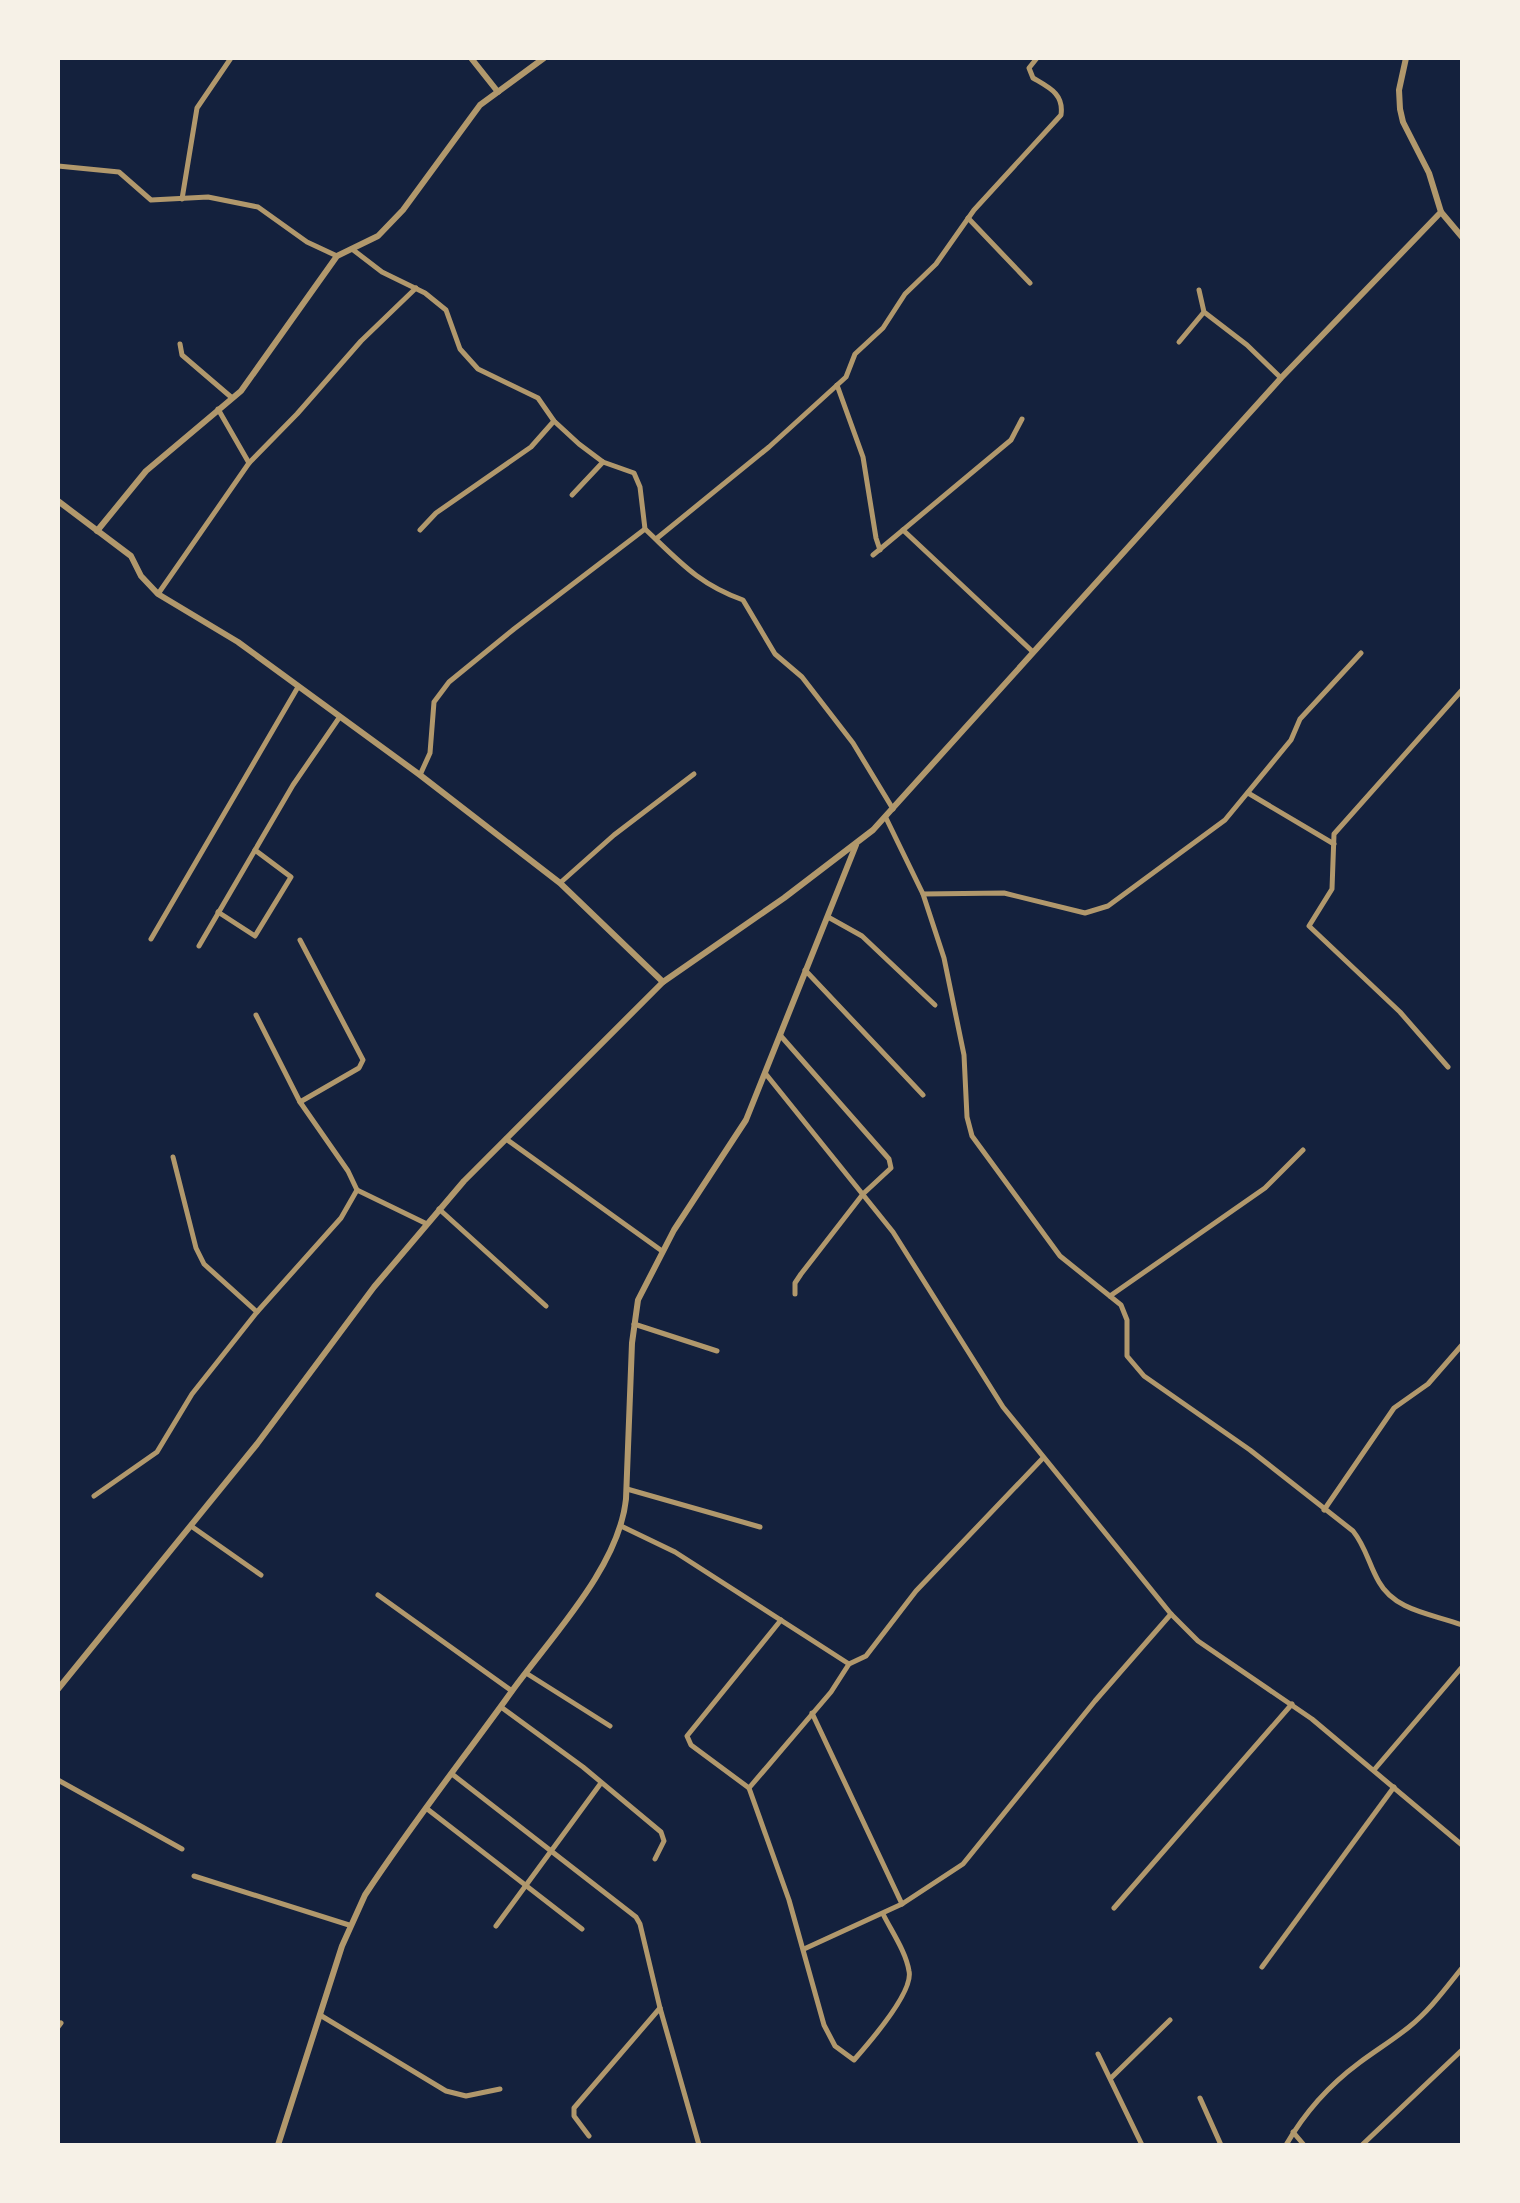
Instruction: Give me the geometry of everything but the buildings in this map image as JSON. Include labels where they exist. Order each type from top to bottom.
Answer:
[{"type":"street","points":[[182,199],[197,108],[231,58]]},
{"type":"street","points":[[471,58],[498,92]]},
{"type":"street","points":[[97,531],[146,471],[241,391],[337,256],[378,236],[403,210],[480,105],[544,58]]},
{"type":"street","points":[[656,539],[769,447],[846,377],[855,354],[883,328],[905,294],[936,264],[968,218],[1061,115],[1063,104],[1056,91],[1033,78],[1029,68],[1037,58]]},
{"type":"street","points":[[1406,58],[1399,90],[1403,122],[1429,173],[1441,212],[1462,237]]},
{"type":"street","points":[[58,166],[119,172],[151,200],[208,197],[258,207],[307,242],[337,256]]},
{"type":"street","points":[[58,1689],[288,1404],[374,1287],[439,1209],[663,982],[856,845],[886,818],[1281,378],[1441,212]]},
{"type":"street","points":[[968,218],[1030,283]]},
{"type":"street","points":[[352,249],[382,272],[416,288],[446,310],[460,349],[478,369],[538,398],[554,421],[603,462],[634,473],[640,487],[645,529],[693,574],[716,590],[743,600],[775,654],[802,677],[853,743],[893,809]]},
{"type":"street","points":[[158,594],[249,463],[361,341],[416,288]]},
{"type":"street","points":[[1199,290],[1204,312],[1247,345],[1281,378]]},
{"type":"street","points":[[1179,342],[1204,312]]},
{"type":"street","points":[[180,344],[182,355],[231,397]]},
{"type":"street","points":[[837,385],[863,457],[880,550]]},
{"type":"street","points":[[218,409],[249,463]]},
{"type":"street","points":[[873,555],[1011,440],[1022,419]]},
{"type":"street","points":[[420,530],[436,513],[531,447],[554,421]]},
{"type":"street","points":[[572,495],[603,462]]},
{"type":"street","points":[[59,504],[131,556],[141,576],[158,594],[238,642],[420,775],[560,883],[663,982]]},
{"type":"street","points":[[420,775],[430,753],[434,702],[449,682],[645,529]]},
{"type":"street","points":[[903,530],[1033,652]]},
{"type":"street","points":[[923,894],[1004,893],[1085,913],[1108,906],[1225,820],[1291,740],[1300,719],[1361,653]]},
{"type":"street","points":[[151,939],[298,687]]},
{"type":"street","points":[[1448,1067],[1400,1012],[1309,926],[1332,889],[1334,834],[1462,690]]},
{"type":"street","points":[[199,946],[293,785],[339,718]]},
{"type":"street","points":[[560,883],[614,835],[694,774]]},
{"type":"street","points":[[1248,793],[1334,844]]},
{"type":"street","points":[[886,818],[923,894],[948,976],[964,1055],[967,1117],[972,1136],[1060,1256],[1110,1296],[1126,1313],[1127,1356],[1144,1376],[1250,1450],[1345,1524],[1361,1541],[1378,1581],[1393,1599],[1462,1625]]},
{"type":"street","points":[[278,2145],[349,1925],[365,1895],[588,1587],[621,1526],[627,1489],[634,1323],[638,1300],[662,1251],[740,1132],[856,845]]},
{"type":"street","points":[[218,912],[255,936],[284,889],[291,877],[255,850]]},
{"type":"street","points":[[828,917],[862,936],[935,1005]]},
{"type":"street","points":[[300,940],[363,1060],[359,1068],[300,1102]]},
{"type":"street","points":[[805,970],[923,1095]]},
{"type":"street","points":[[256,1015],[300,1102],[348,1171],[357,1190],[427,1224]]},
{"type":"street","points":[[780,1035],[891,1164],[890,1171],[863,1194],[798,1278],[795,1294]]},
{"type":"street","points":[[765,1073],[916,1265],[997,1398],[1171,1614],[1198,1641],[1292,1704],[1462,1845]]},
{"type":"street","points":[[506,1139],[662,1251]]},
{"type":"street","points":[[1110,1296],[1265,1188],[1303,1150]]},
{"type":"street","points":[[173,1157],[196,1248],[204,1264],[257,1312]]},
{"type":"street","points":[[94,1496],[157,1452],[192,1394],[257,1312],[341,1218],[357,1190]]},
{"type":"street","points":[[439,1209],[546,1306]]},
{"type":"street","points":[[634,1323],[717,1351]]},
{"type":"street","points":[[1324,1510],[1394,1408],[1428,1384],[1462,1345]]},
{"type":"street","points":[[749,1788],[839,1682],[849,1664],[866,1656],[916,1591],[1043,1458]]},
{"type":"street","points":[[627,1489],[760,1527]]},
{"type":"street","points":[[191,1526],[261,1575]]},
{"type":"street","points":[[621,1526],[675,1552],[849,1664]]},
{"type":"street","points":[[378,1595],[512,1691]]},
{"type":"street","points":[[804,1949],[902,1904],[950,1874],[971,1856],[1086,1712],[1171,1614]]},
{"type":"street","points":[[781,1620],[687,1736],[691,1745],[749,1788],[782,1876],[829,2037],[835,2046],[854,2060],[896,2006],[910,1981],[907,1962],[883,1914]]},
{"type":"street","points":[[1374,1770],[1462,1667]]},
{"type":"street","points":[[526,1673],[610,1726]]},
{"type":"street","points":[[1114,1908],[1292,1704]]},
{"type":"street","points":[[501,1707],[601,1783],[663,1836],[663,1847],[655,1859]]},
{"type":"street","points":[[812,1713],[902,1904]]},
{"type":"street","points":[[452,1774],[636,1917],[699,2145]]},
{"type":"street","points":[[58,1780],[182,1849]]},
{"type":"street","points":[[496,1926],[601,1783]]},
{"type":"street","points":[[1262,1967],[1394,1787]]},
{"type":"street","points":[[426,1808],[582,1929]]},
{"type":"street","points":[[194,1876],[349,1925]]},
{"type":"street","points":[[1286,2145],[1325,2091],[1416,2021],[1462,1968]]},
{"type":"street","points":[[589,2136],[574,2116],[574,2108],[660,2008]]},
{"type":"street","points":[[320,2015],[446,2091],[466,2096],[500,2089]]},
{"type":"street","points":[[1111,2078],[1170,2020]]},
{"type":"street","points":[[1362,2145],[1462,2050]]},
{"type":"street","points":[[1098,2054],[1142,2145]]},
{"type":"street","points":[[1200,2098],[1221,2145]]},
{"type":"street","points":[[1293,2132],[1304,2145]]}]
